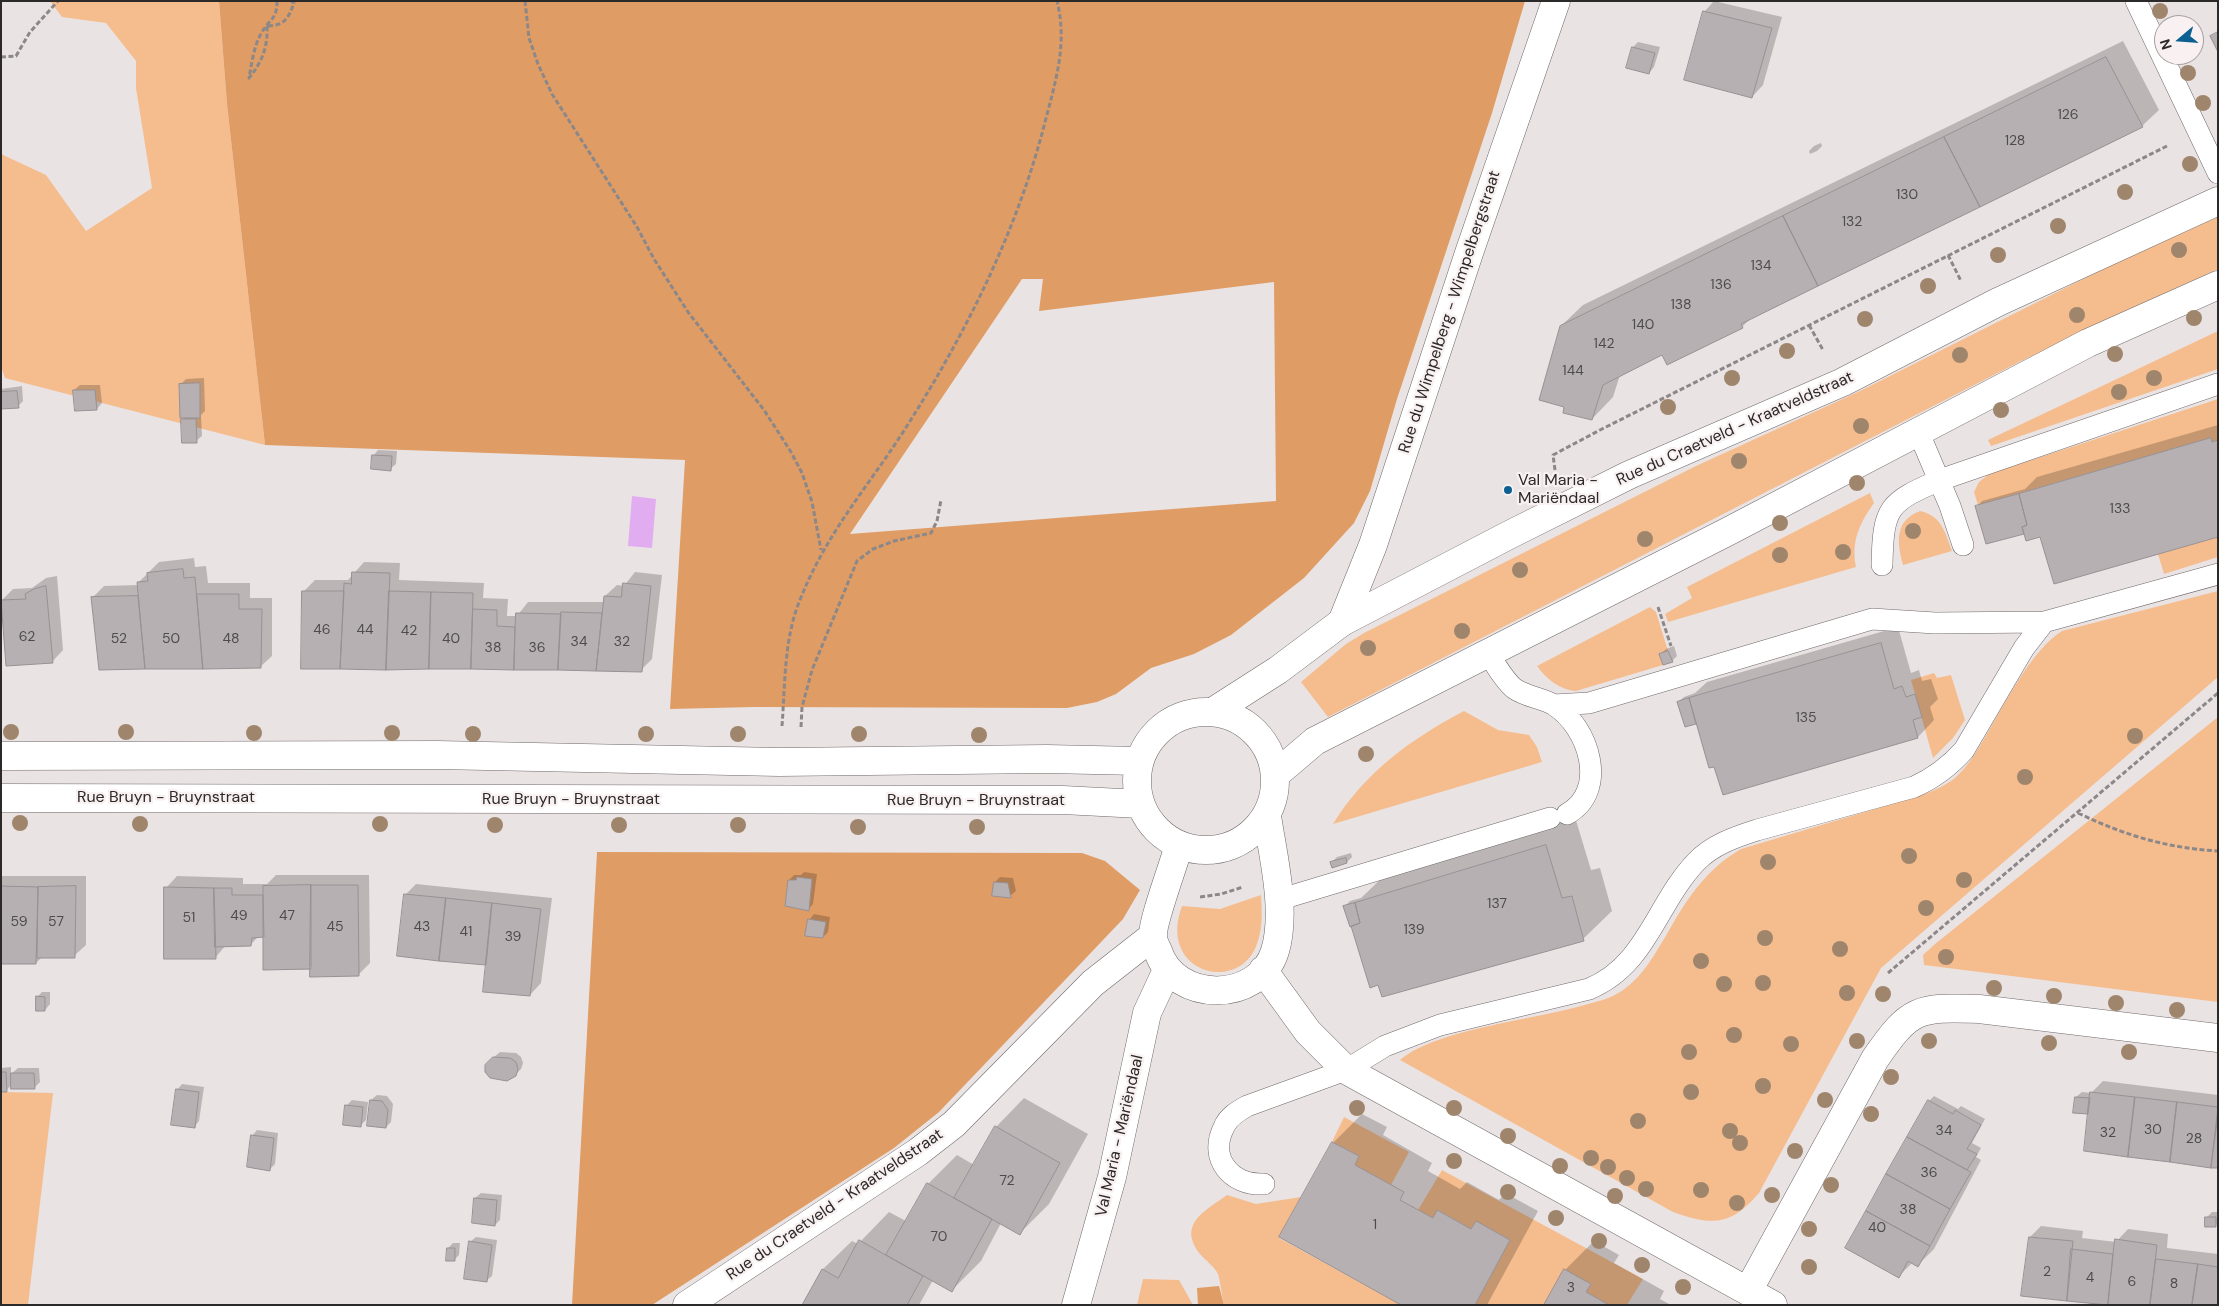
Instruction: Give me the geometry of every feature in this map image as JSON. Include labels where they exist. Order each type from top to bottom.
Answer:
[{"type":"street","name":"Rue du Wimpelberg - Wimpelbergstraat","points":[[1342,622],[1373,545],[1466,262],[1556,1]]},
{"type":"street","name":"Rue du Craetveld - Kraatveldstraat","points":[[1214,711],[1278,670],[1342,622],[1629,475],[1843,382],[1998,302],[2218,201]]},
{"type":"street","points":[[1275,775],[1314,741],[1710,540],[2088,343],[2218,285]]},
{"type":"street","name":"Rue du Craetveld - Kraatveldstraat","points":[[1214,711],[1236,718],[1252,728],[1264,741],[1272,757],[1275,775],[1274,796],[1267,816],[1250,835],[1229,847],[1204,851],[1179,846],[1162,836],[1149,821],[1140,804],[1136,782],[1139,761],[1150,740],[1167,723],[1189,713],[1214,711]]},
{"type":"street","points":[[1,756],[437,755],[789,762],[1047,759],[1139,761]]},
{"type":"street","name":"Rue Bruyn - Bruynstraat","points":[[1,798],[975,802],[1063,800],[1140,804]]},
{"type":"street","points":[[1179,846],[1153,936],[1160,956],[1167,970],[1180,982],[1211,992],[1247,983],[1263,970],[1274,952],[1278,933],[1278,900],[1267,816]]},
{"type":"street","name":"Rue du Craetveld - Kraatveldstraat","points":[[687,1305],[918,1152],[954,1124],[1093,983],[1153,936]]},
{"type":"street","name":"Val Maria - Mariëndaal","points":[[1076,1305],[1112,1177],[1148,1013],[1167,970]]},
{"type":"street","points":[[1263,970],[1308,1032],[1346,1070],[1773,1305]]},
{"type":"street","points":[[1748,1290],[1875,1059],[1895,1029],[1915,1013],[1940,1008],[1979,1009],[2218,1038]]},
{"type":"lane","points":[[2136,1],[2218,173]]},
{"type":"lane","points":[[1882,564],[1883,536],[1892,507],[1904,495],[1940,480],[2218,384]]},
{"type":"lane","points":[[1918,431],[1940,480],[1962,545]]},
{"type":"lane","points":[[1554,705],[1589,703],[1872,619],[1935,623],[2044,622],[2218,574]]},
{"type":"lane","points":[[1264,1184],[1249,1185],[1236,1178],[1227,1170],[1219,1156],[1219,1139],[1224,1125],[1234,1114],[1247,1106],[1346,1070],[1385,1046],[1440,1025],[1573,994],[1608,982],[1638,952],[1664,906],[1696,862],[1712,849],[1733,838],[1757,830],[1914,787],[1941,772],[1964,750],[2024,648],[2044,622]]},
{"type":"lane","points":[[1278,900],[1559,816],[1579,808],[1586,796],[1591,779],[1588,754],[1578,729],[1554,705],[1514,688],[1487,652]]},
{"type":"path","points":[[1,57],[16,56],[30,32],[58,1]]},
{"type":"path","points":[[267,26],[267,38],[261,64],[249,78],[254,53],[262,31],[277,14],[277,1]]},
{"type":"path","points":[[267,26],[279,25],[288,20],[294,3],[291,1]]},
{"type":"path","points":[[525,1],[529,38],[538,64],[552,94],[637,227],[654,259],[688,312],[764,410],[791,452],[802,473],[812,502],[822,550]]},
{"type":"path","points":[[789,762],[792,620],[822,550],[904,431],[948,358],[1020,208],[1061,61],[1061,18],[1057,1]]},
{"type":"path","points":[[1555,470],[1553,456],[2151,153]]},
{"type":"path","points":[[1948,255],[1961,282]]},
{"type":"path","points":[[1809,325],[1823,350]]},
{"type":"path","points":[[789,762],[812,670],[857,561],[873,548],[894,541],[915,538],[931,533],[938,521],[941,500]]},
{"type":"path","points":[[1656,599],[1673,653]]},
{"type":"path","points":[[1888,973],[2218,693]]},
{"type":"path","points":[[2078,813],[2118,832],[2138,839],[2198,850],[2218,851]]},
{"type":"path","points":[[1197,897],[1221,894],[1251,883]]},
{"type":"shaded area","points":[[50,1],[219,1],[227,104],[265,445],[5,378],[1,367],[1,154],[46,175],[86,231],[152,188],[136,88],[136,61],[106,23],[62,17]]},
{"type":"shaded area","points":[[219,1],[1525,1],[1492,113],[1397,399],[1370,491],[1354,523],[1304,578],[1231,635],[1194,654],[1151,668],[1116,694],[1097,702],[1067,708],[754,707],[670,709],[685,460],[265,445],[227,104]],"holes":[[[1022,279],[1043,279],[1039,311],[1274,282],[1276,501],[850,534]]]},
{"type":"shaded area","points":[[2218,217],[2218,269],[2021,361],[1328,717],[1301,682],[1346,644],[1364,633],[1696,466],[1860,391],[2111,265]]},
{"type":"shaded area","points":[[2218,331],[2218,369],[1991,446],[1988,440]]},
{"type":"shaded area","points":[[2218,399],[2218,440],[2212,442],[2210,438],[1978,505],[1974,492],[1979,482],[1989,474]]},
{"type":"shaded area","points":[[1870,493],[1874,503],[1860,526],[1855,549],[1856,567],[1668,622],[1665,614],[1692,598],[1687,587]]},
{"type":"shaded area","points":[[632,496],[656,499],[652,548],[628,546]]},
{"type":"shaded area","points":[[1920,511],[1933,517],[1942,526],[1952,551],[1903,565],[1899,548],[1902,526],[1912,515]]},
{"type":"shaded area","points":[[2218,537],[2218,557],[2164,574],[2158,554]]},
{"type":"shaded area","points":[[2218,591],[2218,677],[1881,968],[1759,1193],[1739,1212],[1730,1217],[1710,1221],[1699,1220],[1673,1212],[1400,1060],[1416,1049],[1437,1040],[1581,1006],[1613,996],[1637,978],[1648,964],[1698,886],[1717,866],[1741,849],[1922,795],[1956,777],[1973,756],[2018,680],[2039,651],[2062,631]]},
{"type":"shaded area","points":[[1650,607],[1656,612],[1668,651],[1663,665],[1576,691],[1564,689],[1554,683],[1537,666]]},
{"type":"shaded area","points":[[1934,673],[1937,678],[1951,675],[1965,720],[1953,738],[1933,758],[1911,680]]},
{"type":"shaded area","points":[[1464,711],[1498,730],[1529,735],[1537,747],[1542,762],[1333,824],[1360,788],[1391,759],[1426,733]]},
{"type":"shaded area","points":[[2218,717],[2218,1002],[1924,965],[1923,955],[1935,944]]},
{"type":"shaded area","points":[[597,852],[1082,853],[1105,861],[1140,890],[1123,919],[1065,980],[939,1112],[894,1148],[652,1305],[572,1305]]},
{"type":"shaded area","points":[[1261,895],[1260,932],[1257,944],[1248,960],[1234,969],[1219,972],[1203,969],[1190,961],[1181,947],[1177,929],[1182,906],[1220,909]]},
{"type":"shaded area","points":[[1,1092],[53,1093],[28,1305],[1,1305]]},
{"type":"shaded area","points":[[1344,1117],[1409,1152],[1391,1185],[1355,1165],[1359,1156],[1332,1142]]},
{"type":"shaded area","points":[[1442,1170],[1643,1279],[1627,1305],[1609,1305],[1586,1292],[1591,1284],[1544,1305],[1475,1305],[1510,1240],[1476,1221],[1471,1229],[1438,1210],[1433,1218],[1418,1210]]},
{"type":"shaded area","points":[[1227,1195],[1256,1204],[1301,1197],[1279,1238],[1401,1305],[1224,1305],[1217,1271],[1200,1254],[1191,1234],[1197,1219]]},
{"type":"shaded area","points":[[1143,1279],[1179,1280],[1193,1305],[1137,1305]]},
{"type":"shaded area","points":[[1219,1286],[1224,1305],[1198,1305],[1197,1288]]},
{"type":"building","points":[[1703,11],[1772,28],[1752,98],[1684,80]]},
{"type":"building","points":[[2218,32],[2218,52],[2210,36]]},
{"type":"building","points":[[1632,47],[1655,53],[1649,74],[1626,68]]},
{"type":"building","points":[[2106,57],[2143,127],[1980,207],[1944,137]]},
{"type":"building","points":[[1944,137],[1980,207],[1818,286],[1783,216]]},
{"type":"building","points":[[1783,216],[1818,286],[1741,324],[1743,328],[1667,365],[1662,355],[1603,385],[1592,420],[1563,413],[1564,407],[1539,400],[1560,326]]},
{"type":"building","points":[[200,383],[200,418],[180,418],[179,384]]},
{"type":"building","points":[[73,390],[95,390],[97,410],[75,411]]},
{"type":"building","points":[[17,391],[19,408],[1,409],[1,392]]},
{"type":"building","points":[[181,419],[196,419],[197,443],[182,443]]},
{"type":"building","points":[[2211,438],[2212,442],[2218,440],[2218,537],[2054,584],[2040,537],[2026,541],[2022,527],[2027,525],[2019,494]]},
{"type":"building","points":[[372,455],[392,456],[391,471],[371,469]]},
{"type":"building","points":[[2019,494],[2027,525],[2022,527],[2024,534],[1986,544],[1975,506]]},
{"type":"building","points":[[183,569],[184,578],[195,577],[203,669],[145,669],[137,582],[148,581],[147,573]]},
{"type":"building","points":[[352,572],[390,573],[386,670],[340,669],[344,583],[351,584]]},
{"type":"building","points":[[623,583],[651,586],[642,672],[596,671],[604,596],[621,597]]},
{"type":"building","points":[[46,586],[53,663],[6,666],[1,600],[26,599],[25,594]]},
{"type":"building","points":[[302,591],[344,591],[340,669],[301,669]]},
{"type":"building","points":[[389,591],[431,592],[429,669],[386,670]]},
{"type":"building","points":[[431,592],[473,593],[471,669],[429,669]]},
{"type":"building","points":[[197,594],[239,594],[239,609],[262,609],[261,668],[203,669]]},
{"type":"building","points":[[138,596],[145,669],[99,670],[91,597]]},
{"type":"building","points":[[473,609],[497,610],[497,626],[515,627],[514,670],[471,669]]},
{"type":"building","points":[[561,612],[602,613],[596,671],[558,670]]},
{"type":"building","points":[[516,613],[561,614],[558,670],[514,670]]},
{"type":"building","points":[[1881,643],[1894,689],[1902,686],[1906,697],[1915,694],[1922,717],[1913,720],[1918,738],[1723,795],[1714,767],[1709,768],[1689,698]]},
{"type":"building","points":[[1668,651],[1673,662],[1663,665],[1659,654]]},
{"type":"building","points":[[1689,698],[1696,724],[1685,727],[1677,702]]},
{"type":"building","points":[[1546,845],[1562,898],[1572,896],[1584,941],[1382,997],[1378,985],[1370,988],[1351,926],[1360,923],[1355,903]]},
{"type":"building","points":[[1346,858],[1347,863],[1332,868],[1330,862]]},
{"type":"building","points":[[797,877],[812,879],[809,911],[785,906],[788,880],[796,880]]},
{"type":"building","points":[[994,882],[1008,883],[1011,898],[992,896]]},
{"type":"building","points":[[311,885],[358,885],[359,976],[310,977]]},
{"type":"building","points":[[311,885],[311,969],[263,970],[263,886]]},
{"type":"building","points":[[1,886],[38,887],[36,964],[1,964]]},
{"type":"building","points":[[76,886],[75,958],[37,958],[38,887]]},
{"type":"building","points":[[164,887],[214,888],[216,959],[164,959]]},
{"type":"building","points":[[214,888],[232,888],[232,895],[263,895],[264,937],[252,938],[251,946],[215,947]]},
{"type":"building","points":[[404,894],[446,898],[439,961],[397,956]]},
{"type":"building","points":[[446,898],[492,903],[486,965],[439,961]]},
{"type":"building","points":[[492,903],[541,909],[530,996],[483,992]]},
{"type":"building","points":[[1355,903],[1360,923],[1350,927],[1343,906]]},
{"type":"building","points":[[808,919],[826,922],[823,938],[805,936]]},
{"type":"building","points":[[36,996],[45,997],[45,1011],[36,1011]]},
{"type":"building","points":[[493,1057],[510,1058],[516,1062],[518,1069],[516,1076],[507,1081],[490,1078],[485,1072],[485,1065]]},
{"type":"building","points":[[1,1072],[6,1072],[7,1092],[1,1092]]},
{"type":"building","points":[[11,1073],[34,1073],[35,1089],[11,1089]]},
{"type":"building","points":[[176,1089],[199,1092],[195,1128],[171,1125]]},
{"type":"building","points":[[2090,1092],[2135,1097],[2128,1157],[2084,1151]]},
{"type":"building","points":[[2075,1097],[2090,1098],[2088,1114],[2073,1113]]},
{"type":"building","points":[[2135,1097],[2177,1102],[2170,1162],[2128,1157]]},
{"type":"building","points":[[370,1100],[382,1101],[388,1110],[386,1128],[367,1126]]},
{"type":"building","points":[[1928,1100],[1953,1114],[1955,1110],[1981,1125],[1967,1149],[1977,1154],[1967,1170],[1907,1137]]},
{"type":"building","points":[[2177,1102],[2218,1107],[2211,1168],[2170,1162]]},
{"type":"building","points":[[345,1105],[363,1107],[361,1127],[343,1125]]},
{"type":"building","points":[[2218,1115],[2218,1168],[2211,1168]]},
{"type":"building","points":[[995,1126],[1060,1163],[1020,1235],[954,1198]]},
{"type":"building","points":[[251,1135],[274,1138],[270,1171],[247,1167]]},
{"type":"building","points":[[1907,1137],[1971,1172],[1950,1209],[1886,1174]]},
{"type":"building","points":[[1332,1142],[1359,1156],[1355,1165],[1404,1192],[1400,1200],[1433,1218],[1437,1210],[1471,1229],[1476,1221],[1510,1240],[1475,1305],[1401,1305],[1279,1237]]},
{"type":"building","points":[[1886,1174],[1950,1209],[1930,1246],[1866,1211]]},
{"type":"building","points":[[927,1183],[992,1219],[952,1292],[886,1255]]},
{"type":"building","points":[[474,1198],[497,1200],[495,1226],[472,1223]]},
{"type":"building","points":[[1866,1211],[1930,1246],[1918,1267],[1908,1261],[1899,1278],[1845,1248]]},
{"type":"building","points":[[2205,1217],[2216,1217],[2216,1227],[2205,1227]]},
{"type":"building","points":[[2029,1237],[2073,1241],[2067,1301],[2021,1296]]},
{"type":"building","points":[[2115,1239],[2157,1245],[2150,1305],[2108,1305]]},
{"type":"building","points":[[859,1240],[923,1276],[907,1305],[802,1305],[822,1269],[838,1278]]},
{"type":"building","points":[[469,1241],[492,1245],[487,1282],[464,1279]]},
{"type":"building","points":[[447,1248],[455,1248],[455,1261],[446,1261]]},
{"type":"building","points":[[2071,1249],[2113,1254],[2108,1305],[2067,1301]]},
{"type":"building","points":[[2156,1259],[2198,1264],[2192,1305],[2150,1305]]},
{"type":"building","points":[[2198,1264],[2218,1267],[2218,1305],[2192,1305]]},
{"type":"building","points":[[1564,1269],[1591,1284],[1586,1292],[1609,1305],[1544,1305]]},
{"type":"place","name":"Val Maria - Mariëndaal","points":[[1508,490]]}]
